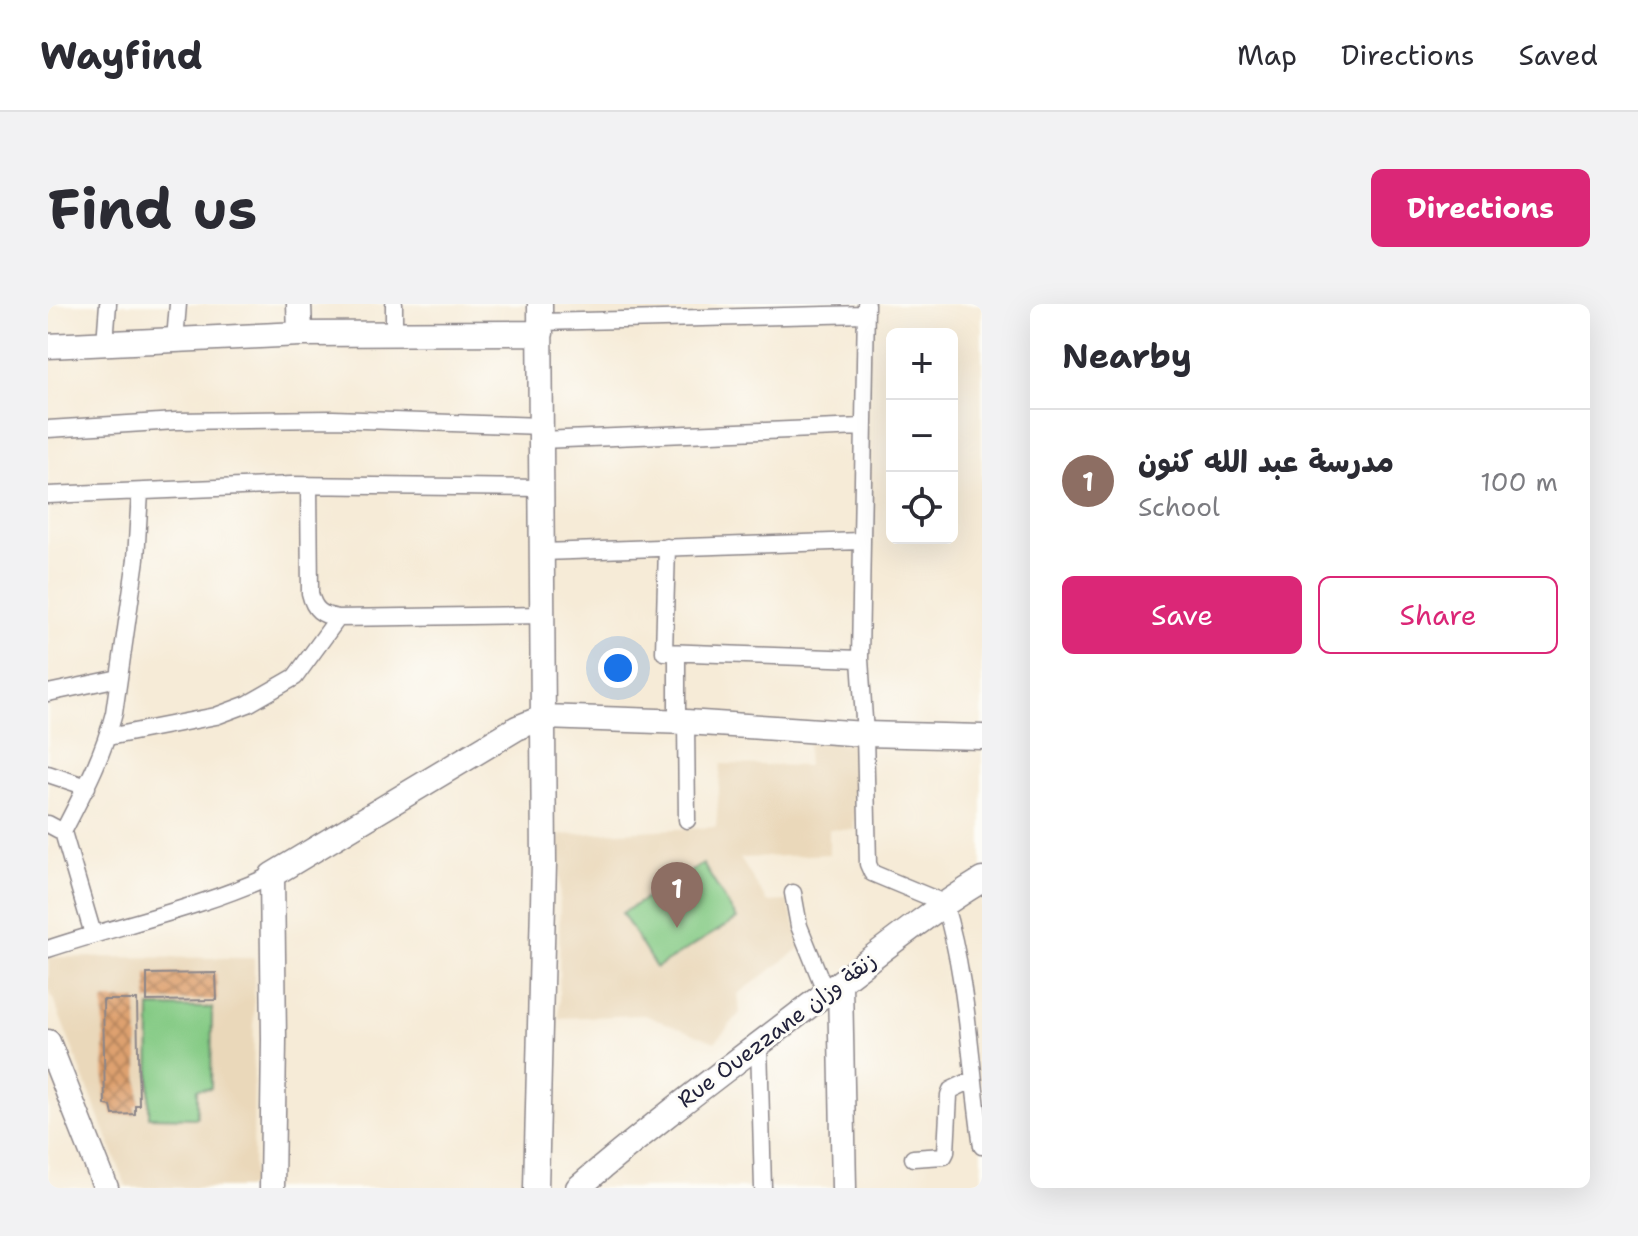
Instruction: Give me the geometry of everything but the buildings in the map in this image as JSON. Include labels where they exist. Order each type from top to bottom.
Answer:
[{"type":"street","points":[[105,343],[108,304]]},
{"type":"street","points":[[175,340],[178,304]]},
{"type":"street","points":[[299,304],[300,334]]},
{"type":"street","points":[[394,304],[394,334]]},
{"type":"street","points":[[48,346],[300,334],[394,334],[541,320],[741,310],[866,309],[860,659],[870,870],[944,903],[961,964],[982,1146]]},
{"type":"street","points":[[536,1188],[544,906],[541,320]]},
{"type":"street","points":[[48,429],[176,421],[333,419],[541,433],[862,427]]},
{"type":"street","points":[[48,495],[309,485],[542,488]]},
{"type":"street","points":[[309,485],[310,593],[318,612],[338,618],[544,615]]},
{"type":"street","points":[[93,934],[56,828],[87,787],[108,737],[136,559],[140,492]]},
{"type":"street","points":[[543,552],[860,541]]},
{"type":"street","points":[[667,547],[662,650],[667,654],[860,659]]},
{"type":"street","points":[[108,737],[216,716],[248,704],[295,677],[338,618]]},
{"type":"street","points":[[677,654],[687,820]]},
{"type":"street","points":[[48,693],[119,678]]},
{"type":"street","points":[[48,949],[168,914],[239,890],[272,875],[517,728],[544,717],[982,737]]},
{"type":"street","points":[[48,774],[87,787]]},
{"type":"street","points":[[272,875],[272,1188]]},
{"type":"street","name":"Rue Ouezzane زنقة وزان","points":[[578,1188],[636,1138],[759,1044],[944,903],[982,880]]},
{"type":"street","points":[[793,893],[799,926],[833,988],[844,1188]]},
{"type":"street","points":[[48,1042],[106,1188]]},
{"type":"street","points":[[759,1044],[763,1188]]},
{"type":"street","points":[[913,1158],[944,1156],[951,1090],[972,1080]]},
{"type":"shaded area","points":[[808,739],[858,743],[854,830],[829,829],[829,854],[740,858],[767,902],[787,901],[802,947],[738,994],[740,1013],[715,1042],[645,1015],[559,1018],[560,835],[716,827],[721,764],[807,766]]},
{"type":"shaded area","points":[[48,957],[254,958],[253,1188],[127,1188],[48,986]]},
{"type":"green space","points":[[703,864],[737,919],[656,968],[622,913]]},
{"type":"green space","points":[[150,1007],[212,1008],[211,1088],[197,1089],[197,1118],[149,1117]]},
{"type":"place","name":"مدرسة عبد الله كنون","points":[[677,928]]}]
